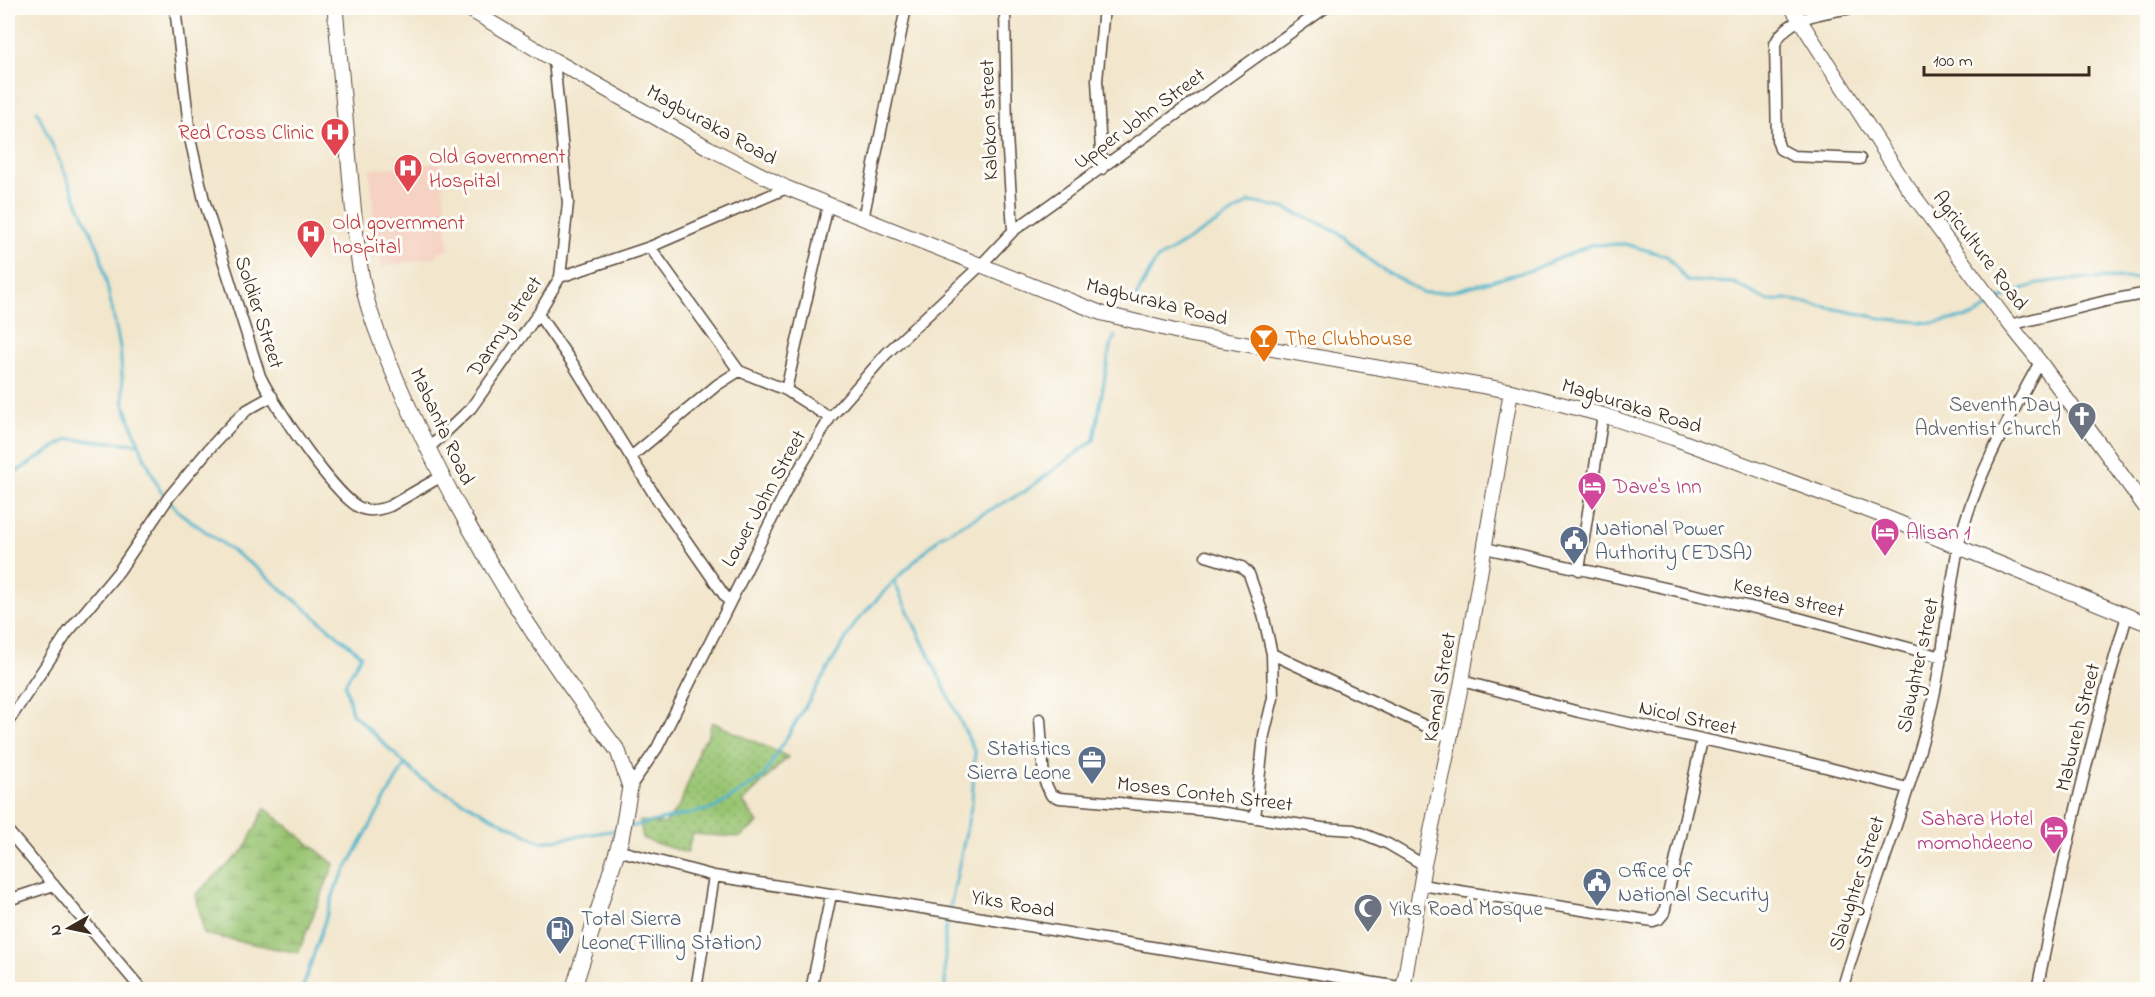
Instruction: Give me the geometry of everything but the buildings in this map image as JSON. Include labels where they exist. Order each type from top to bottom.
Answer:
[{"type":"main road","name":"Mabanta Road","points":[[335,8],[356,231],[368,304],[398,384],[428,449],[490,565],[521,615],[618,751],[630,787],[626,818],[619,844],[573,990]]},
{"type":"street","name":"Soldier Street","points":[[175,8],[191,143],[204,200],[260,376],[313,460],[352,503],[362,509],[382,509],[390,506],[442,476]]},
{"type":"street","name":"Magburaka Road","points":[[467,8],[709,148],[787,188],[1054,296],[1101,313],[1187,334],[1511,391],[1603,416],[1696,446],[1875,513],[2148,624]]},
{"type":"street","points":[[863,219],[906,8]]},
{"type":"street","name":"Kalokon street","points":[[1005,8],[1006,135],[1013,231]]},
{"type":"street","points":[[1102,169],[1097,80],[1104,8]]},
{"type":"street","name":"Upper John Street","points":[[981,265],[1013,231],[1325,8]]},
{"type":"street","name":"Agriculture Road","points":[[1792,8],[1906,185],[2148,510]]},
{"type":"street","points":[[1852,8],[1799,20],[1783,31],[1775,44],[1777,140],[1780,149],[1793,156],[1860,159]]},
{"type":"street","name":"Darmy street","points":[[428,449],[471,408],[538,314],[560,277],[568,203],[554,60]]},
{"type":"street","points":[[560,277],[650,247],[787,188]]},
{"type":"street","points":[[786,390],[828,205]]},
{"type":"street","points":[[650,247],[739,371],[786,390],[830,418]]},
{"type":"street","name":"Lower John Street","points":[[630,787],[668,729],[786,491],[830,418],[886,354],[981,265]]},
{"type":"street","points":[[2007,321],[2148,293]]},
{"type":"street","points":[[538,314],[573,364],[656,496],[729,602]]},
{"type":"street","name":"Slaughter street","points":[[1907,788],[1930,713],[1942,657],[1958,548],[1968,512],[2004,428],[2040,362]]},
{"type":"street","points":[[632,456],[717,385],[739,371]]},
{"type":"street","name":"Kamal Street","points":[[1403,988],[1462,681],[1511,391]]},
{"type":"street","points":[[8,722],[68,632],[118,571],[168,499],[233,423],[247,410],[272,396]]},
{"type":"street","points":[[1579,570],[1603,416]]},
{"type":"street","name":"Kestea street","points":[[1485,548],[1791,616],[1942,657]]},
{"type":"street","points":[[1206,556],[1236,564],[1249,573],[1263,614],[1272,654],[1273,698],[1264,735],[1255,818]]},
{"type":"street","name":"Mabureh Street","points":[[2037,990],[2054,902],[2094,734],[2127,616]]},
{"type":"street","points":[[1272,654],[1451,738]]},
{"type":"street","name":"Nicol Street","points":[[1462,681],[1579,712],[1798,760],[1907,788]]},
{"type":"street","name":"Moses Conteh Street","points":[[1040,719],[1044,780],[1050,795],[1060,798],[1212,811],[1322,828],[1354,830],[1388,844],[1425,865]]},
{"type":"street","points":[[1421,885],[1653,921],[1659,919],[1664,913],[1702,740]]},
{"type":"street","name":"Slaughter Street","points":[[1842,990],[1907,788]]},
{"type":"street","points":[[8,831],[142,990]]},
{"type":"street","name":"Yiks Road","points":[[619,844],[714,876],[939,910],[1418,990]]},
{"type":"street","points":[[696,990],[714,876]]},
{"type":"street","points":[[8,900],[54,885]]},
{"type":"street","points":[[811,990],[831,895]]},
{"type":"shaded area","name":"Old Government Hospital","points":[[441,163],[449,249],[440,251],[436,257],[382,267],[370,169]]},
{"type":"green space","points":[[712,722],[788,757],[743,802],[758,823],[740,837],[692,834],[687,853],[643,839],[640,821],[665,824],[680,805],[699,747],[707,738]]},
{"type":"green space","points":[[265,808],[334,864],[298,953],[204,934],[196,894],[244,850]]},
{"type":"waterway","points":[[37,111],[100,252],[120,347],[124,404],[143,454],[165,496]]},
{"type":"waterway","points":[[1133,303],[1156,260],[1250,202],[1284,208],[1337,231],[1376,265],[1423,293],[1453,291],[1532,270],[1590,245],[1625,244],[1667,256],[1687,281],[1734,283],[1768,301],[1786,299],[1885,319],[1934,323],[1974,316],[1990,306]]},
{"type":"waterway","points":[[1998,301],[2014,292],[2048,282],[2148,276]]},
{"type":"waterway","points":[[629,827],[715,808],[763,777],[856,622],[893,582],[941,536],[1024,492],[1094,440],[1110,347],[1115,336]]},
{"type":"waterway","points":[[8,477],[68,439],[139,444]]},
{"type":"waterway","points":[[169,501],[180,513],[259,570],[361,655],[345,684],[352,713],[421,779],[541,842],[617,830]]},
{"type":"waterway","points":[[894,582],[975,752],[972,803],[950,908]]},
{"type":"waterway","points":[[302,990],[336,887],[405,764]]},
{"type":"waterway","points":[[945,990],[945,932],[948,918]]},
{"type":"place","name":"Red Cross Clinic","points":[[335,158]]},
{"type":"place","name":"Old Government Hospital","points":[[408,194]]},
{"type":"place","name":"Old government hospital","points":[[311,260]]},
{"type":"place","name":"The Clubhouse","points":[[1264,364]]},
{"type":"place","name":"Seventh Day Adventist Church","points":[[2082,442]]},
{"type":"place","name":"Dave's Inn","points":[[1592,512]]},
{"type":"place","name":"Alisan 1","points":[[1885,558]]},
{"type":"place","name":"National Power Authority (EDSA)","points":[[1574,566]]},
{"type":"place","name":"Statistics Sierra Leone","points":[[1092,786]]},
{"type":"place","name":"Sahara Hotel momohdeeno","points":[[2054,856]]},
{"type":"place","name":"Office of National Security","points":[[1597,908]]},
{"type":"place","name":"Yiks Road Mosque","points":[[1368,934]]},
{"type":"place","name":"Total Sierra Leone(Filling Station)","points":[[560,956]]}]
